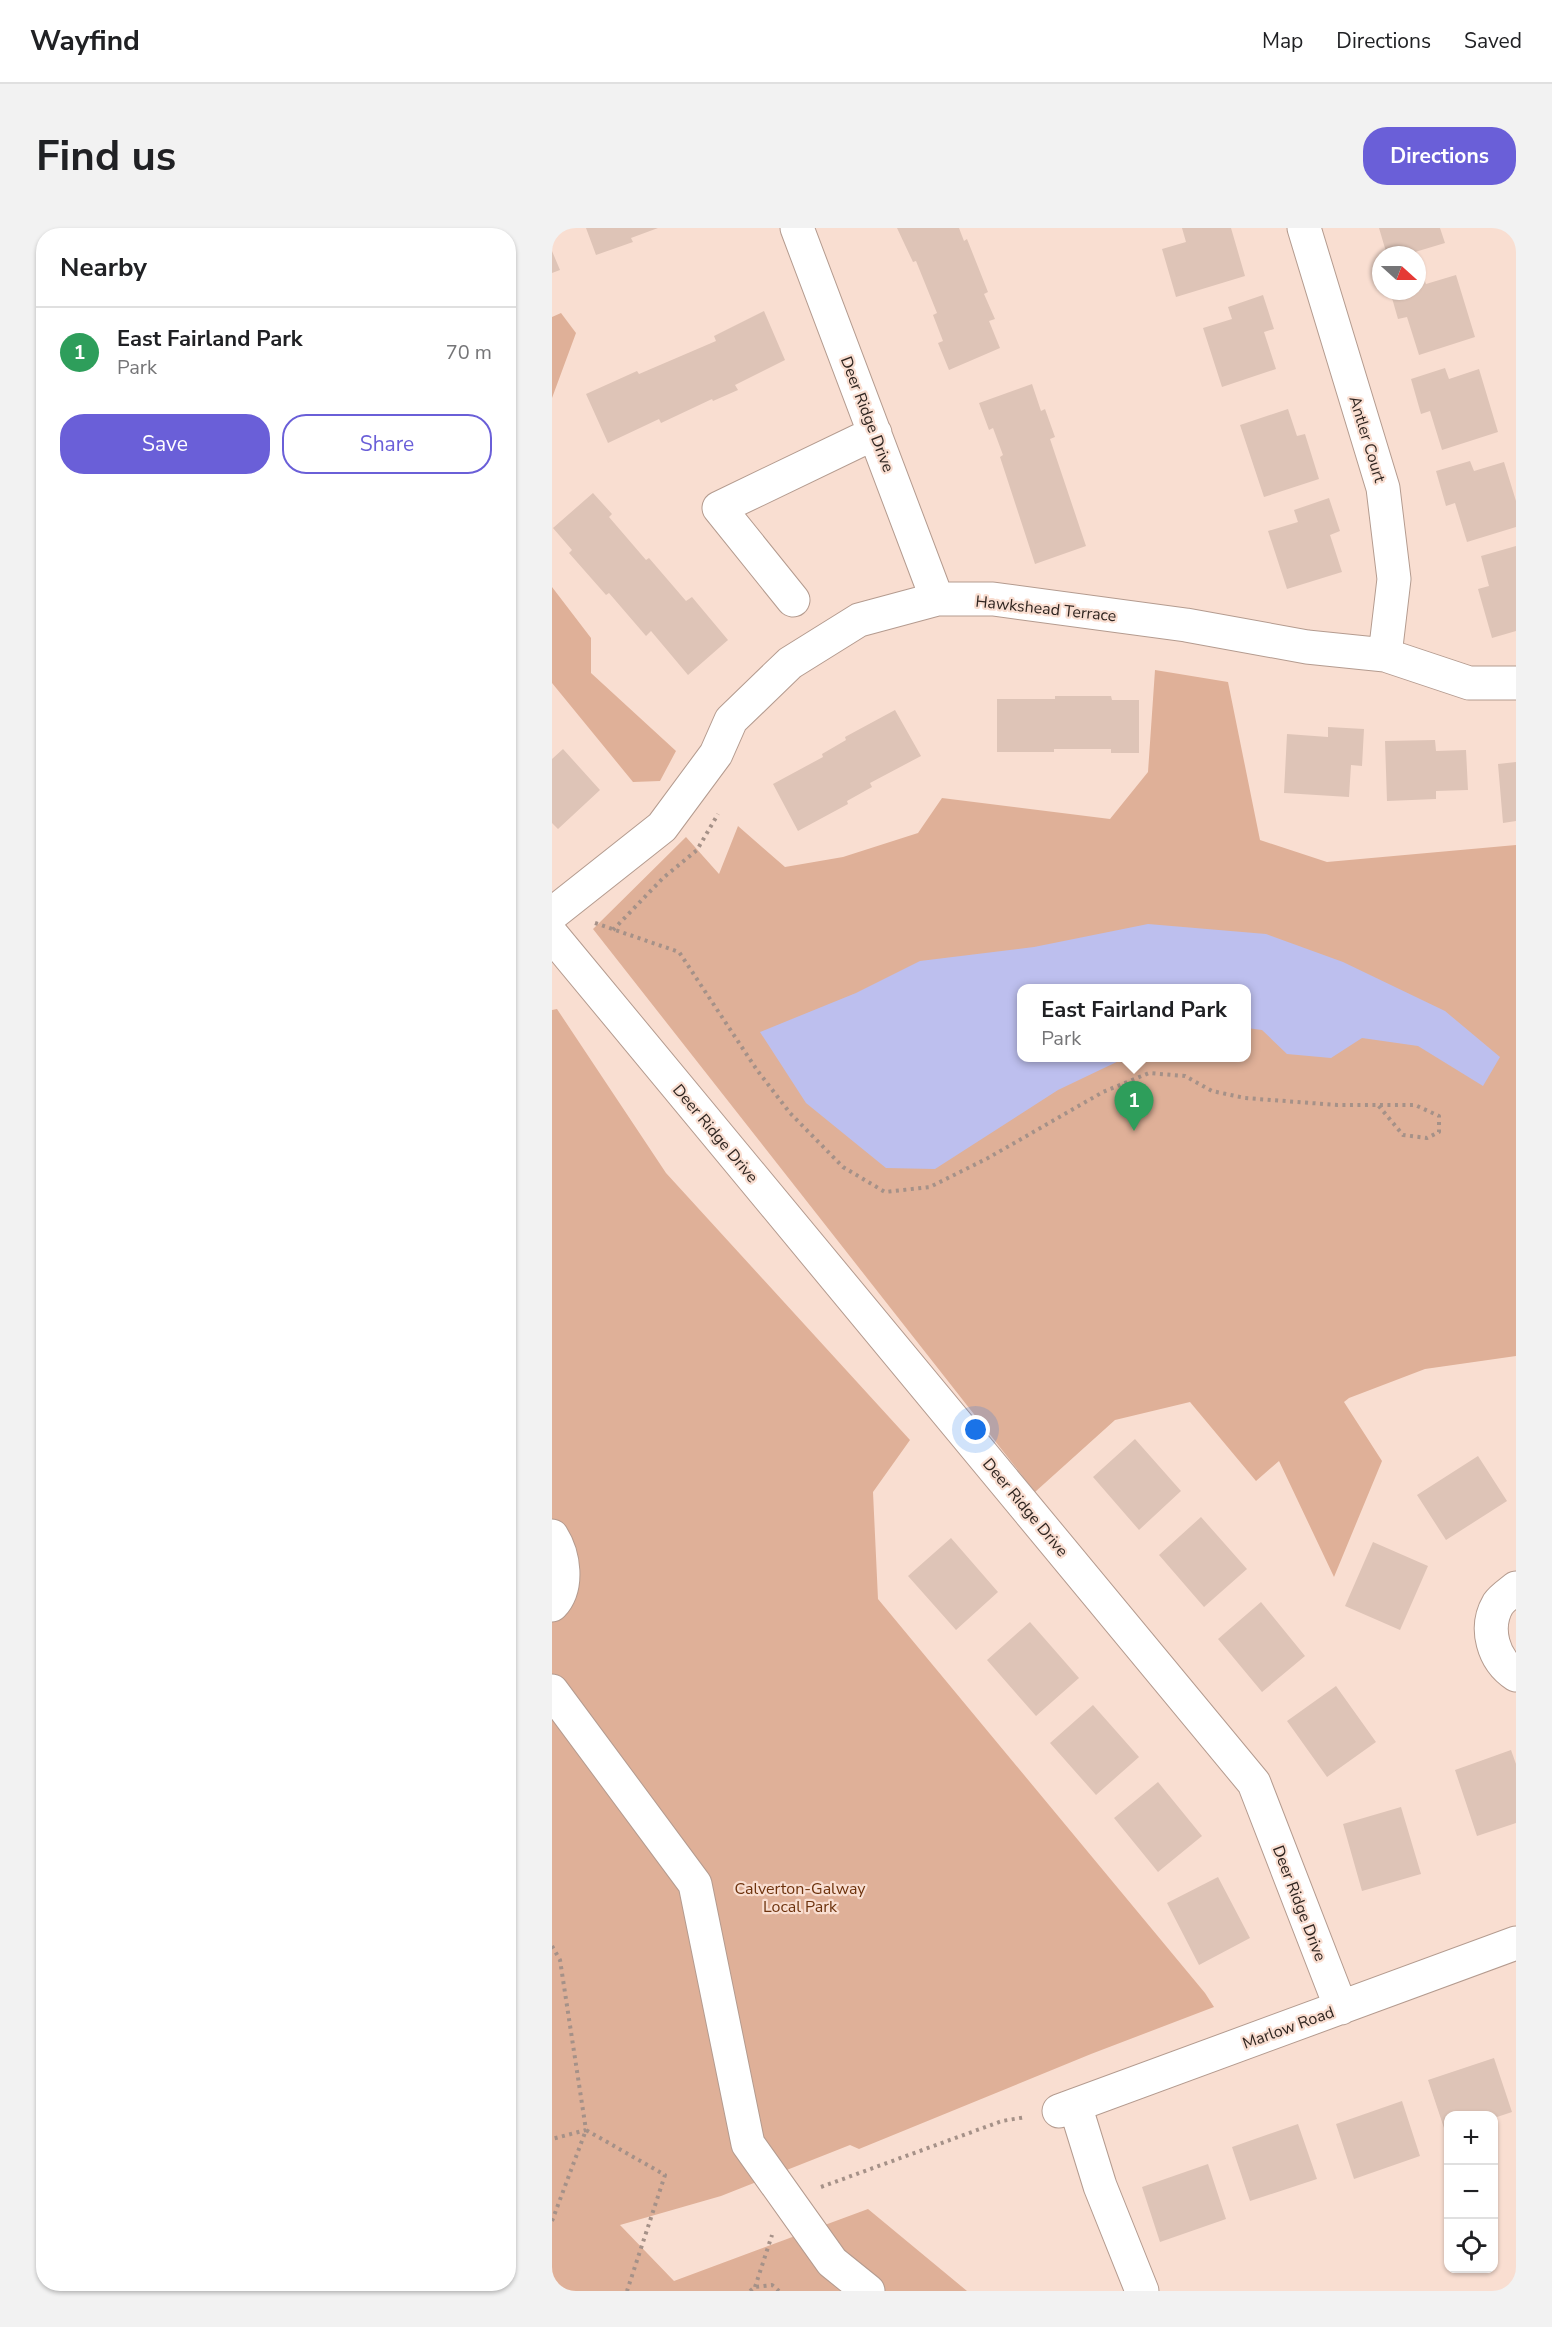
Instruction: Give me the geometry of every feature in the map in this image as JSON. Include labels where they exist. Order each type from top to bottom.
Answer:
[{"type":"street","name":"Deer Ridge Drive","points":[[797,228],[938,599]]},
{"type":"street","name":"Antler Court","points":[[1304,228],[1383,488],[1394,579],[1385,655]]},
{"type":"street","points":[[793,600],[719,508],[875,434]]},
{"type":"street","name":"Hawkshead Terrace","points":[[558,909],[662,827],[716,754],[731,720],[790,663],[859,620],[938,599],[993,599],[1185,625],[1307,647],[1385,655],[1470,683],[1516,683]]},
{"type":"street","name":"Deer Ridge Drive","points":[[552,935],[1254,1783],[1341,2008]]},
{"type":"street","points":[[552,1536],[558,1545],[563,1574],[558,1598],[552,1605]]},
{"type":"street","points":[[1516,1588],[1499,1602],[1491,1623],[1497,1656],[1506,1669],[1516,1675]]},
{"type":"street","points":[[552,1690],[695,1884],[748,2144],[832,2262],[868,2291]]},
{"type":"street","name":"Marlow Road","points":[[1067,2108],[1516,1943]]},
{"type":"street","points":[[1067,2108],[1142,2291]]},
{"type":"path","points":[[558,909],[600,926],[679,952],[757,1070],[790,1113],[843,1167],[885,1192],[930,1187],[988,1158],[1102,1092],[1149,1073],[1185,1076],[1212,1090],[1245,1098],[1337,1105],[1378,1105],[1415,1105],[1439,1116],[1439,1132],[1426,1138],[1403,1135],[1378,1105]]},
{"type":"path","points":[[552,1946],[560,1960],[586,2130],[552,2221]]},
{"type":"path","points":[[755,2287],[774,2228],[809,2192],[1002,2121],[1067,2108]]},
{"type":"path","points":[[552,2139],[586,2130],[665,2175],[627,2291]]},
{"type":"path","points":[[750,2291],[755,2287],[772,2285],[779,2291]]},
{"type":"green space","points":[[561,313],[576,333],[552,398],[552,317]]},
{"type":"green space","points":[[552,587],[591,638],[591,673],[676,751],[660,781],[633,782],[552,683]]},
{"type":"green space","points":[[1155,670],[1228,682],[1260,840],[1327,862],[1516,845],[1516,1356],[1425,1369],[1349,1398],[1344,1402],[1382,1461],[1334,1577],[1279,1461],[1256,1481],[1190,1402],[1115,1420],[1035,1492],[593,929],[686,837],[719,874],[738,826],[785,867],[843,857],[918,833],[942,798],[1110,819],[1148,772]]},
{"type":"green space","name":"Calverton-Galway Local Park","points":[[557,1009],[666,1173],[910,1440],[873,1492],[878,1599],[1205,1993],[1214,2007],[1091,2054],[859,2149],[850,2145],[721,2196],[620,2225],[674,2281],[868,2209],[967,2291],[552,2291],[552,1010]]},
{"type":"water","points":[[1148,924],[1266,934],[1343,962],[1445,1011],[1500,1057],[1483,1086],[1418,1046],[1362,1038],[1331,1058],[1287,1054],[1262,1030],[1251,1029],[1251,984],[1017,984],[1017,1062],[1117,1062],[1058,1090],[935,1169],[886,1168],[806,1103],[760,1032],[856,993],[920,961],[1034,947]]},
{"type":"building","points":[[586,228],[658,228],[631,238],[633,242],[596,255]]},
{"type":"building","points":[[897,228],[959,228],[964,241],[967,239],[988,292],[984,294],[995,319],[989,321],[1000,348],[949,370],[938,343],[943,341],[933,315],[937,313],[916,261],[913,262]]},
{"type":"building","points":[[1182,228],[1231,228],[1245,276],[1176,297],[1162,249],[1186,242]]},
{"type":"building","points":[[1379,228],[1440,228],[1445,243],[1426,249],[1426,246],[1384,246]]},
{"type":"building","points":[[552,251],[560,270],[552,273]]},
{"type":"building","points":[[1456,275],[1475,337],[1419,355],[1407,317],[1398,319],[1393,300],[1426,300],[1426,284]]},
{"type":"building","points":[[1263,295],[1274,329],[1264,332],[1276,369],[1222,387],[1203,328],[1232,319],[1228,307]]},
{"type":"building","points":[[764,311],[785,360],[735,385],[738,390],[713,401],[712,399],[661,423],[659,419],[608,443],[586,394],[637,371],[639,374],[716,341],[714,336]]},
{"type":"building","points":[[1445,368],[1449,379],[1479,369],[1498,432],[1442,450],[1430,411],[1421,414],[1411,379]]},
{"type":"building","points":[[1032,384],[1041,411],[1045,409],[1055,437],[1050,439],[1086,546],[1035,564],[1000,457],[1003,455],[993,428],[989,430],[979,403]]},
{"type":"building","points":[[1288,409],[1297,436],[1305,434],[1319,479],[1264,497],[1240,425]]},
{"type":"building","points":[[1470,461],[1474,471],[1504,462],[1516,501],[1516,527],[1467,542],[1455,503],[1446,506],[1436,471]]},
{"type":"building","points":[[593,493],[612,514],[609,517],[646,560],[649,558],[686,601],[692,597],[728,640],[688,675],[651,631],[646,636],[609,593],[606,595],[569,553],[572,550],[553,528]]},
{"type":"building","points":[[1329,498],[1340,531],[1330,535],[1342,572],[1287,589],[1268,531],[1298,522],[1294,510]]},
{"type":"building","points":[[1516,546],[1516,631],[1492,638],[1478,589],[1489,586],[1481,556]]},
{"type":"building","points":[[1055,696],[1111,696],[1112,700],[1139,700],[1139,753],[1111,753],[1111,749],[997,752],[997,699],[1055,699]]},
{"type":"building","points":[[895,710],[921,756],[870,783],[872,787],[847,801],[848,804],[798,831],[773,784],[823,757],[822,754],[846,740],[845,737]]},
{"type":"building","points":[[1328,727],[1364,729],[1362,766],[1351,765],[1349,797],[1284,793],[1287,734],[1328,737]]},
{"type":"building","points":[[1435,740],[1436,751],[1466,750],[1468,790],[1436,791],[1436,799],[1387,801],[1385,741]]},
{"type":"building","points":[[563,749],[600,790],[558,829],[552,823],[552,759]]},
{"type":"building","points":[[1516,762],[1516,821],[1503,823],[1498,764]]},
{"type":"building","points":[[1135,1439],[1181,1491],[1139,1530],[1093,1477]]},
{"type":"building","points":[[1478,1456],[1507,1501],[1446,1540],[1417,1495]]},
{"type":"building","points":[[1201,1517],[1247,1569],[1204,1607],[1159,1555]]},
{"type":"building","points":[[951,1538],[998,1592],[956,1630],[908,1576]]},
{"type":"building","points":[[1373,1542],[1428,1566],[1400,1630],[1345,1606]]},
{"type":"building","points":[[1261,1602],[1305,1656],[1262,1692],[1218,1639]]},
{"type":"building","points":[[1030,1622],[1079,1678],[1036,1716],[987,1660]]},
{"type":"building","points":[[1336,1686],[1376,1742],[1327,1777],[1287,1721]]},
{"type":"building","points":[[1093,1705],[1139,1757],[1096,1795],[1050,1743]]},
{"type":"building","points":[[1511,1750],[1516,1764],[1516,1823],[1477,1836],[1455,1770]]},
{"type":"building","points":[[1158,1782],[1202,1836],[1158,1872],[1114,1818]]},
{"type":"building","points":[[1401,1807],[1421,1874],[1362,1891],[1343,1824]]},
{"type":"building","points":[[1218,1877],[1250,1938],[1199,1965],[1167,1903]]},
{"type":"building","points":[[1494,2058],[1512,2112],[1498,2117],[1498,2111],[1444,2111],[1444,2128],[1428,2080]]},
{"type":"building","points":[[1402,2101],[1420,2156],[1354,2179],[1336,2124]]},
{"type":"building","points":[[1298,2124],[1317,2179],[1250,2201],[1232,2147]]},
{"type":"building","points":[[1208,2164],[1226,2219],[1160,2242],[1142,2187]]},
{"type":"place","name":"East Fairland Park","points":[[1134,1131]]}]
